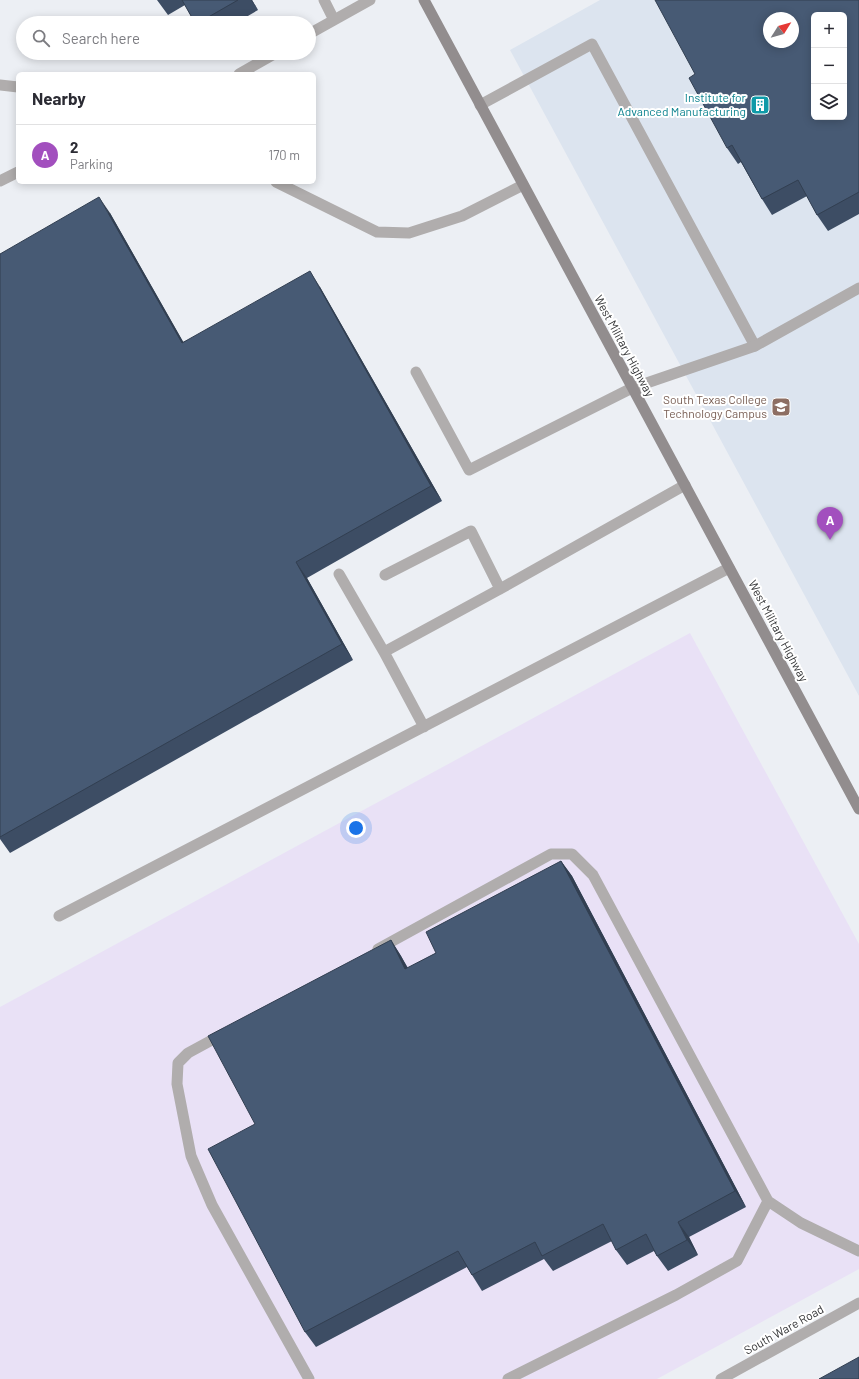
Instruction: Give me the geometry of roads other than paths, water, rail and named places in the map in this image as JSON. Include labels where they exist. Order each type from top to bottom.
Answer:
[{"type":"main road","name":"West Military Highway","points":[[424,0],[859,809]]},
{"type":"street","points":[[324,0],[334,20]]},
{"type":"street","points":[[316,30],[370,0]]},
{"type":"street","points":[[480,105],[592,44],[755,346]]},
{"type":"street","points":[[243,72],[264,60]]},
{"type":"street","points":[[0,86],[16,86]]},
{"type":"street","points":[[0,181],[16,173]]},
{"type":"street","points":[[280,184],[376,232],[409,233],[462,216],[523,185]]},
{"type":"street","points":[[416,372],[469,470],[632,388],[755,346],[859,288]]},
{"type":"street","points":[[384,652],[685,485]]},
{"type":"street","points":[[385,576],[471,531],[500,589]]},
{"type":"street","points":[[59,916],[729,568]]},
{"type":"street","points":[[339,574],[384,652],[424,727]]},
{"type":"street","points":[[370,954],[551,854],[572,854],[593,875],[768,1202],[801,1223],[859,1251]]},
{"type":"street","points":[[230,1030],[188,1053],[178,1063],[177,1084],[191,1156],[212,1204],[309,1379]]},
{"type":"street","points":[[508,1379],[676,1295],[737,1261],[768,1202]]},
{"type":"street","name":"South Ware Road","points":[[721,1379],[859,1303]]},
{"type":"place","name":"Institute for Advanced Manufacturing","points":[[760,105]]},
{"type":"place","name":"South Texas College Technology Campus","points":[[781,407]]},
{"type":"place","name":"2","points":[[830,540]]}]
